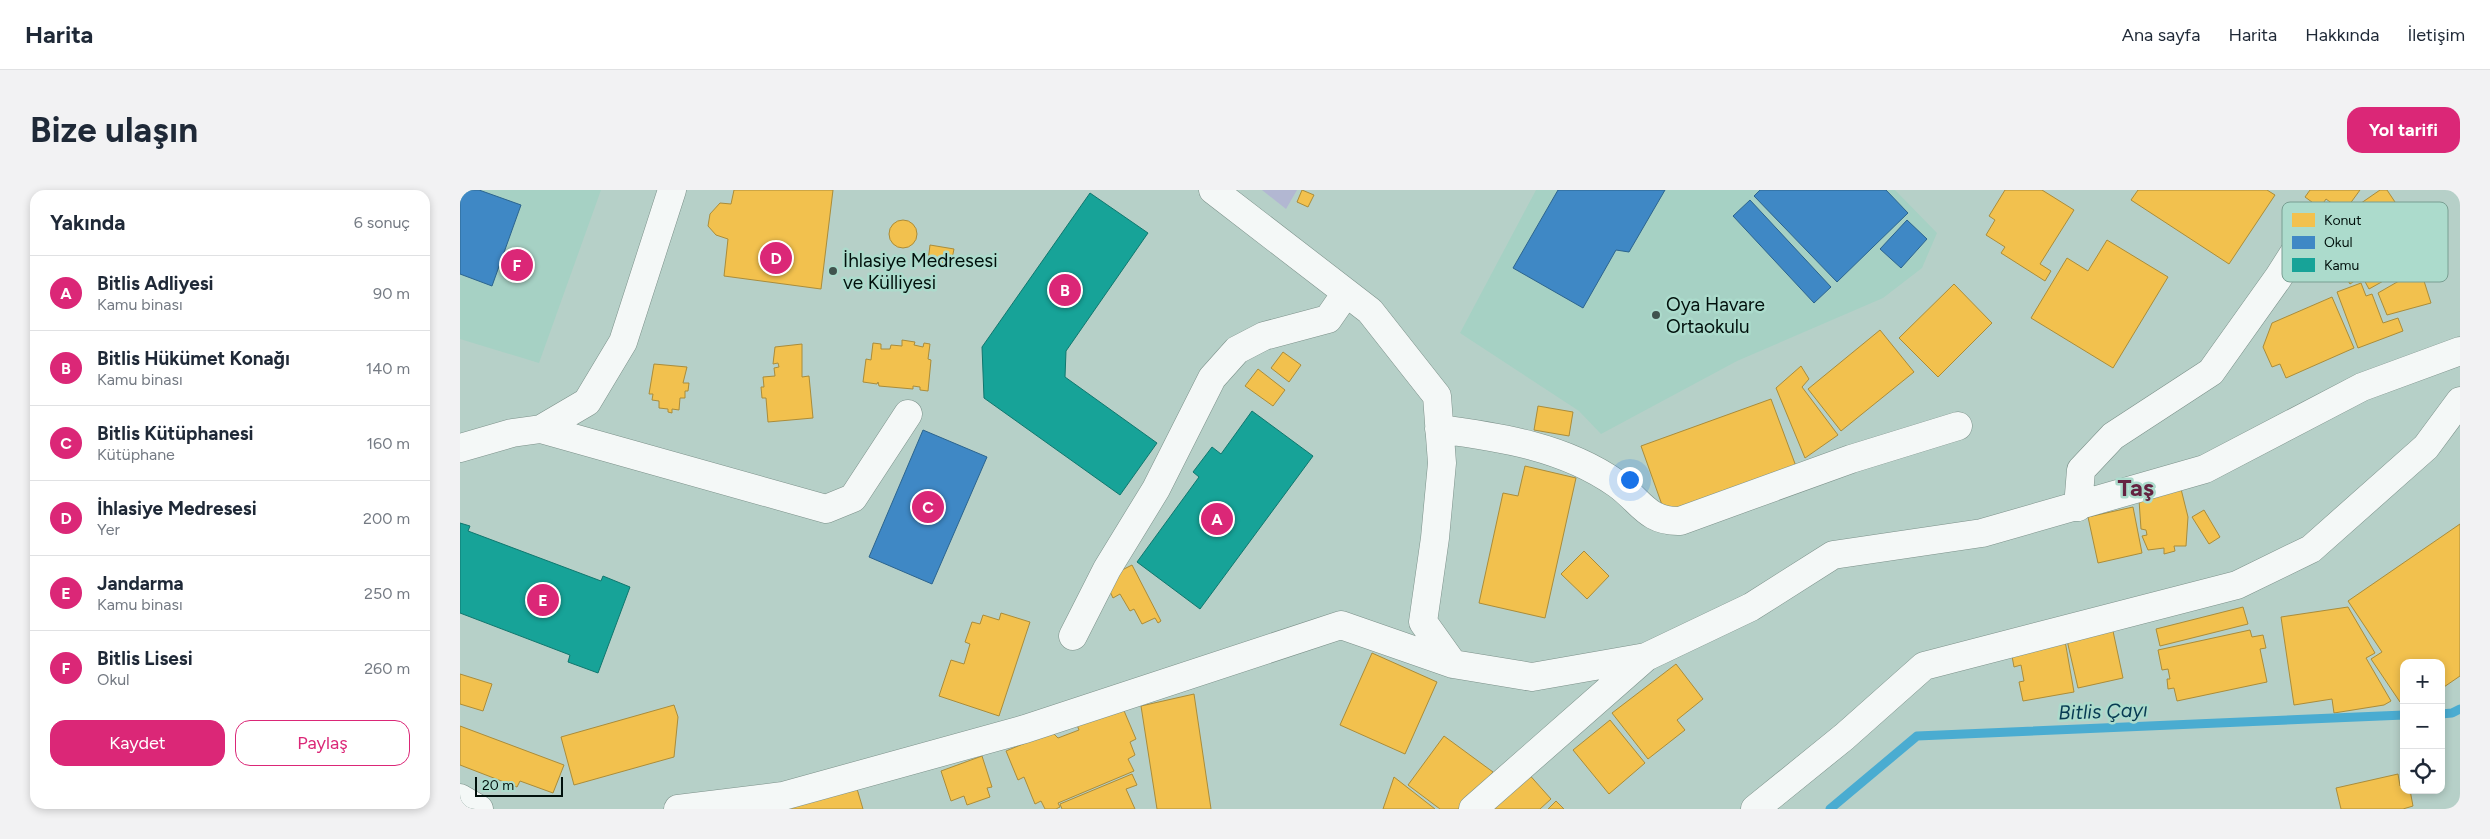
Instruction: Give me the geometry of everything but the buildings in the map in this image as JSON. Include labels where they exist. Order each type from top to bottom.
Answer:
[{"type":"street","points":[[460,448],[512,433],[541,429],[588,402],[623,342],[672,190]]},
{"type":"street","points":[[1213,190],[1370,311],[1437,396],[1442,463],[1435,538],[1423,622],[1453,664]]},
{"type":"street","points":[[2078,507],[2081,470],[2113,436],[2211,372],[2282,272]]},
{"type":"street","points":[[1072,636],[1107,569],[1156,489],[1212,378],[1237,350],[1264,336],[1328,319],[1346,293]]},
{"type":"street","points":[[678,809],[783,796],[1016,732],[1341,625],[1453,664],[1532,677],[1646,657],[1751,607],[1833,555],[1982,532],[2078,507],[2205,469],[2362,387],[2460,351]]},
{"type":"street","points":[[1755,809],[1844,738],[1924,666],[2237,585],[2311,549],[2426,447],[2460,401]]},
{"type":"street","points":[[541,429],[826,509],[853,498],[908,414]]},
{"type":"street","points":[[1439,429],[1493,436],[1564,456],[1617,484],[1652,516],[1665,521],[1680,521],[1851,459],[1958,426]]},
{"type":"street","points":[[1474,809],[1646,657]]},
{"type":"street","points":[[460,798],[479,809]]},
{"type":"shaded area","points":[[460,190],[601,190],[539,363],[460,339]]},
{"type":"shaded area","points":[[1262,190],[1297,190],[1286,209]]},
{"type":"shaded area","name":"Oya Havare Ortaokulu","points":[[1536,190],[1895,190],[1937,233],[1922,268],[1883,298],[1737,361],[1601,434],[1579,411],[1460,333]]},
{"type":"waterway","name":"Bitlis Çayı","points":[[2445,714],[2460,709]]},
{"type":"waterway","name":"Bitlis Çayı","points":[[1830,809],[1917,736],[2400,715]]},
{"type":"place","name":"İhlasiye Medresesi","points":[[776,258]]},
{"type":"place","name":"Bitlis Lisesi","points":[[517,265]]},
{"type":"place","name":"İhlasiye Medresesi ve Külliyesi","points":[[833,271]]},
{"type":"place","name":"Bitlis Hükümet Konağı","points":[[1065,290]]},
{"type":"place","name":"Oya Havare Ortaokulu","points":[[1656,315]]},
{"type":"place","name":"Bitlis Kütüphanesi","points":[[928,507]]},
{"type":"place","name":"Bitlis Adliyesi","points":[[1217,519]]},
{"type":"place","name":"Jandarma","points":[[543,600]]},
{"type":"district","name":"Taş","points":[[2136,487]]}]
